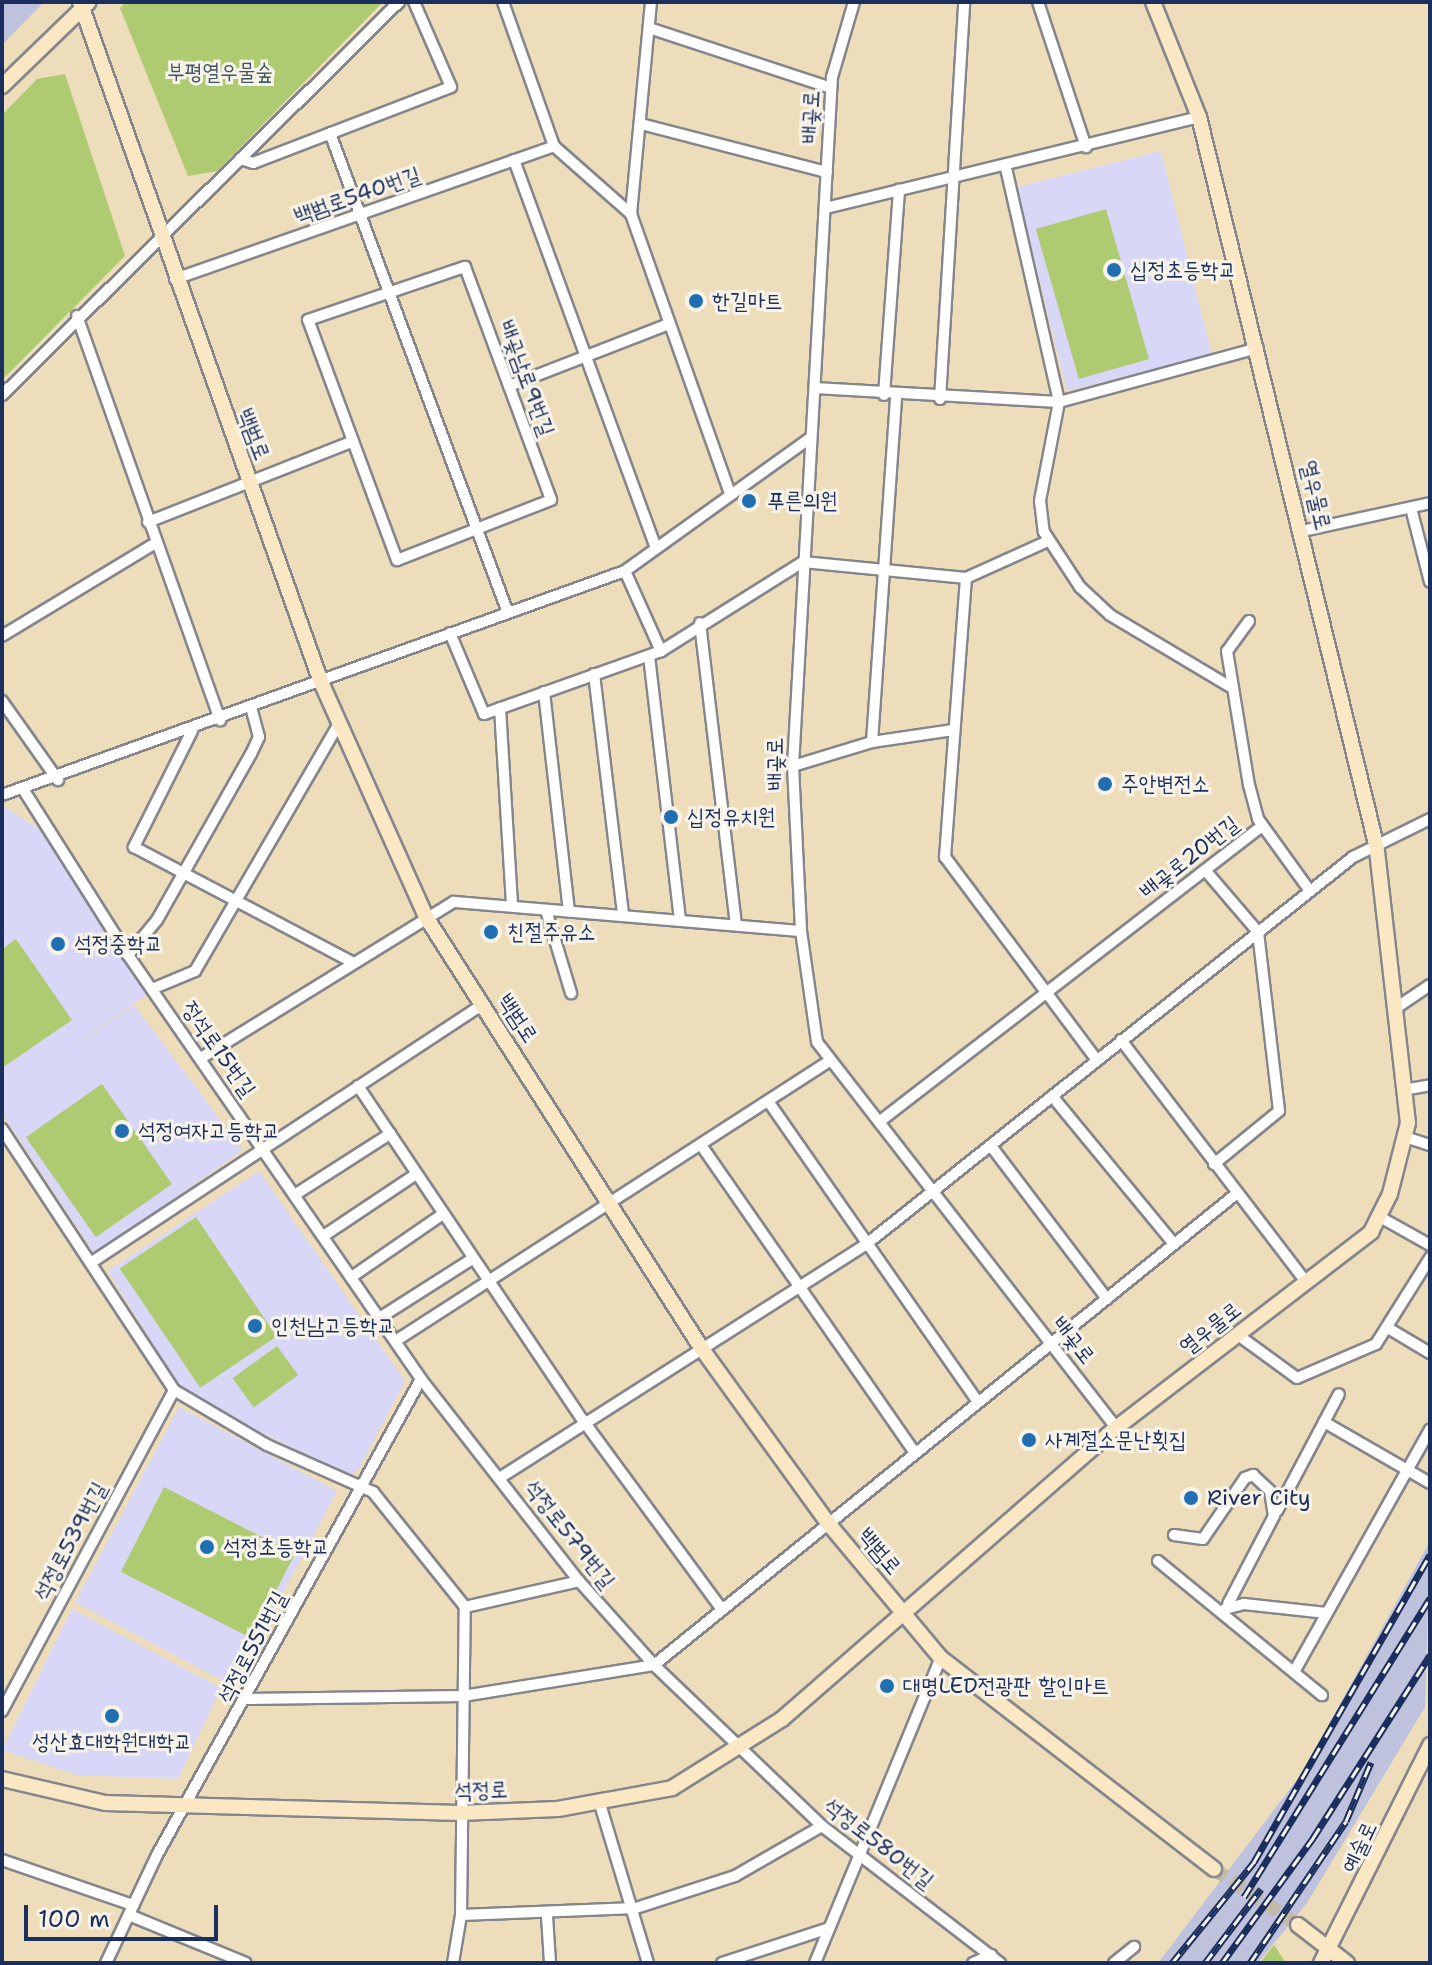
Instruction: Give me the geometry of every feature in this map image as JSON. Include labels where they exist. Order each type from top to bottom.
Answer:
[{"type":"main road","name":"열우물로","points":[[902,1612],[1116,1428],[1306,1282],[1380,1217],[1405,1137],[1396,1008],[1376,844],[1258,348],[1199,117],[1153,2]]},
{"type":"main road","points":[[2,86],[83,4]]},
{"type":"main road","name":"백범로","points":[[83,4],[173,280],[321,682],[426,917],[702,1349],[828,1523],[941,1658],[1214,1869]]},
{"type":"main road","name":"석정로","points":[[2,1779],[61,1797],[188,1809],[460,1813],[600,1804],[672,1788],[738,1748],[902,1612]]},
{"type":"main road","name":"예술로","points":[[1321,1963],[1331,1950],[1430,1745]]},
{"type":"main road","points":[[1298,1925],[1347,1963]]},
{"type":"street","points":[[2,395],[77,316],[399,2]]},
{"type":"street","points":[[240,159],[253,163],[451,87],[414,2]]},
{"type":"street","points":[[503,2],[554,146],[631,214]]},
{"type":"street","points":[[651,2],[652,29],[631,214],[730,493]]},
{"type":"street","name":"배곶로","points":[[854,2],[831,88],[793,766],[801,931],[817,1042],[1116,1428]]},
{"type":"street","points":[[940,399],[964,2]]},
{"type":"street","points":[[1038,2],[1086,147]]},
{"type":"street","points":[[652,29],[831,88]]},
{"type":"street","points":[[826,208],[1006,168],[1199,117]]},
{"type":"street","points":[[641,124],[827,172]]},
{"type":"street","points":[[330,133],[474,530],[508,613]]},
{"type":"street","name":"백범로540번길","points":[[173,280],[554,146]]},
{"type":"street","points":[[514,160],[655,546]]},
{"type":"street","points":[[1006,168],[1059,402],[1040,501],[1048,541],[1110,615],[1229,686]]},
{"type":"street","points":[[872,742],[899,190]]},
{"type":"street","name":"배곶남로9번길","points":[[390,296],[465,267],[551,500],[474,530]]},
{"type":"street","points":[[390,296],[308,320],[349,443],[397,560],[474,530]]},
{"type":"street","points":[[77,316],[119,446],[148,522],[152,545],[220,720]]},
{"type":"street","points":[[509,386],[669,324]]},
{"type":"street","points":[[815,388],[940,399],[1059,402],[1258,348]]},
{"type":"street","points":[[2,795],[58,780],[625,571],[655,546],[809,439]]},
{"type":"street","points":[[148,522],[247,478],[349,443]]},
{"type":"street","points":[[1302,531],[1430,503]]},
{"type":"street","points":[[1411,508],[1430,582]]},
{"type":"street","points":[[450,633],[484,714],[661,651],[700,623],[803,562],[882,573],[966,578],[1048,541]]},
{"type":"street","points":[[2,636],[152,545]]},
{"type":"street","points":[[625,571],[661,651]]},
{"type":"street","points":[[966,578],[945,857],[1097,1060]]},
{"type":"street","name":"배곶로20번길","points":[[879,1122],[1262,826],[1229,686],[1227,651],[1249,621]]},
{"type":"street","points":[[700,623],[736,925]]},
{"type":"street","points":[[649,656],[680,920]]},
{"type":"street","points":[[594,674],[623,915]]},
{"type":"street","points":[[544,692],[569,912]]},
{"type":"street","points":[[2,701],[58,780]]},
{"type":"street","points":[[128,955],[184,873],[259,737],[251,708]]},
{"type":"street","points":[[500,708],[512,906]]},
{"type":"street","points":[[152,989],[195,971],[339,724]]},
{"type":"street","points":[[793,766],[872,742],[953,730]]},
{"type":"street","points":[[192,731],[134,847],[352,962]]},
{"type":"street","name":"정석로15번길","points":[[23,789],[128,955],[389,1328]]},
{"type":"street","points":[[501,1477],[582,1419],[702,1349],[864,1246],[1310,891],[1376,844],[1430,819]]},
{"type":"street","points":[[1262,826],[1310,891]]},
{"type":"street","points":[[1205,870],[1258,932],[1279,1111],[1214,1164]]},
{"type":"street","points":[[201,1058],[352,962],[454,902],[801,931]]},
{"type":"street","points":[[546,910],[571,993]]},
{"type":"street","points":[[1396,1008],[1430,985]]},
{"type":"street","points":[[92,1262],[263,1146],[483,1004]]},
{"type":"street","points":[[1121,1040],[1306,1282]]},
{"type":"street","points":[[397,1340],[831,1060]]},
{"type":"street","points":[[1403,1090],[1430,1085]]},
{"type":"street","points":[[358,1086],[536,1354],[720,1607]]},
{"type":"street","points":[[1052,1096],[1174,1244]]},
{"type":"street","points":[[768,1101],[864,1246],[978,1402]]},
{"type":"street","points":[[2,1129],[174,1390],[267,1445],[360,1485],[465,1607],[461,1915],[453,1963]]},
{"type":"street","points":[[296,1194],[390,1134]]},
{"type":"street","points":[[1405,1137],[1430,1145]]},
{"type":"street","points":[[701,1145],[750,1222],[915,1453]]},
{"type":"street","points":[[991,1146],[1107,1299]]},
{"type":"street","points":[[325,1235],[416,1174]]},
{"type":"street","points":[[247,1699],[463,1696],[654,1665],[720,1607],[1236,1194]]},
{"type":"street","points":[[353,1276],[443,1214]]},
{"type":"street","points":[[1380,1217],[1430,1245]]},
{"type":"street","points":[[1238,1335],[1297,1378],[1376,1344],[1430,1258]]},
{"type":"street","points":[[381,1317],[472,1259]]},
{"type":"street","name":"석정로579번길","points":[[389,1328],[421,1379],[501,1477],[579,1581],[654,1665],[738,1748]]},
{"type":"street","points":[[1388,1328],[1430,1353]]},
{"type":"street","name":"석정로551번길","points":[[106,1963],[131,1910],[360,1485],[421,1379]]},
{"type":"street","name":"석정로539번길","points":[[2,1711],[174,1390]]},
{"type":"street","points":[[1225,1609],[1339,1394]]},
{"type":"street","points":[[1324,1422],[1430,1483]]},
{"type":"street","points":[[1294,1672],[1430,1430]]},
{"type":"street","points":[[1174,1535],[1203,1539],[1233,1489],[1253,1475],[1270,1491],[1274,1516]]},
{"type":"street","points":[[1158,1561],[1225,1609],[1322,1695]]},
{"type":"street","points":[[465,1607],[579,1581]]},
{"type":"street","points":[[1225,1609],[1327,1613]]},
{"type":"street","points":[[815,1963],[861,1858],[941,1658]]},
{"type":"street","name":"석정로580번길","points":[[738,1748],[822,1826],[1000,1963]]},
{"type":"street","points":[[600,1804],[636,1908],[648,1963]]},
{"type":"street","points":[[461,1915],[547,1916],[636,1908],[735,1876],[822,1826]]},
{"type":"street","points":[[2,1860],[131,1910],[246,1963]]},
{"type":"street","points":[[547,1916],[550,1963]]},
{"type":"street","points":[[722,1963],[829,1928]]},
{"type":"street","points":[[1114,1963],[1134,1947]]},
{"type":"street","points":[[973,1963],[991,1955]]},
{"type":"shaded area","points":[[2,2],[44,2],[2,45]]},
{"type":"shaded area","name":"십정초등학교","points":[[1161,151],[1212,355],[1067,391],[1016,187]]},
{"type":"shaded area","points":[[2,805],[38,828],[149,993],[60,1055],[134,1005],[243,1150],[95,1254],[2,1113]]},
{"type":"shaded area","name":"인천남고등학교","points":[[259,1171],[405,1381],[358,1470],[348,1475],[185,1395],[108,1271]]},
{"type":"shaded area","name":"석정초등학교","points":[[179,1407],[337,1491],[233,1686],[75,1602]]},
{"type":"shaded area","points":[[1430,1541],[1425,1707],[1307,1903],[1258,1963],[1158,1963],[1302,1773]]},
{"type":"shaded area","name":"성산효대학원대학교","points":[[72,1609],[221,1688],[178,1779],[77,1775],[2,1750]]},
{"type":"green space","name":"부평열우물숲","points":[[126,2],[383,2],[217,171],[188,176],[120,8]]},
{"type":"green space","points":[[65,74],[125,256],[2,380],[2,115],[37,79]]},
{"type":"green space","points":[[1106,209],[1149,359],[1079,379],[1036,229]]},
{"type":"green space","points":[[16,939],[72,1020],[2,1068],[2,949]]},
{"type":"green space","points":[[102,1084],[172,1184],[96,1237],[26,1137]]},
{"type":"green space","points":[[196,1217],[277,1336],[200,1388],[120,1268]]},
{"type":"green space","points":[[277,1346],[298,1375],[254,1407],[233,1378]]},
{"type":"green space","points":[[164,1487],[295,1554],[252,1638],[121,1572]]},
{"type":"green space","points":[[1274,1945],[1286,1963],[1260,1963]]},
{"type":"tunnel","points":[[1214,1869],[1298,1925]]},
{"type":"railway","points":[[1172,1963],[1254,1862],[1430,1555]]},
{"type":"railway","points":[[1244,1897],[1430,1598]]},
{"type":"railway","points":[[1222,1963],[1313,1838],[1430,1655]]},
{"type":"railway","points":[[1250,1963],[1346,1821],[1371,1762]]},
{"type":"railway","points":[[1205,1963],[1261,1889]]},
{"type":"place","name":"십정초등학교","points":[[1114,270]]},
{"type":"place","name":"한길마트","points":[[696,301]]},
{"type":"place","name":"푸른의원","points":[[749,501]]},
{"type":"place","name":"주안변전소","points":[[1105,784]]},
{"type":"place","name":"십정유치원","points":[[671,817]]},
{"type":"place","name":"친절주유소","points":[[491,932]]},
{"type":"place","name":"석정중학교","points":[[58,944]]},
{"type":"place","name":"석정여자고등학교","points":[[122,1131]]},
{"type":"place","name":"인천남고등학교","points":[[255,1326]]},
{"type":"place","name":"사계절소문난횟집","points":[[1029,1440]]},
{"type":"place","name":"River City","points":[[1191,1498]]},
{"type":"place","name":"석정초등학교","points":[[207,1547]]},
{"type":"place","name":"대명LED전광판 할인마트","points":[[887,1686]]},
{"type":"place","name":"성산효대학원대학교","points":[[112,1716]]}]
